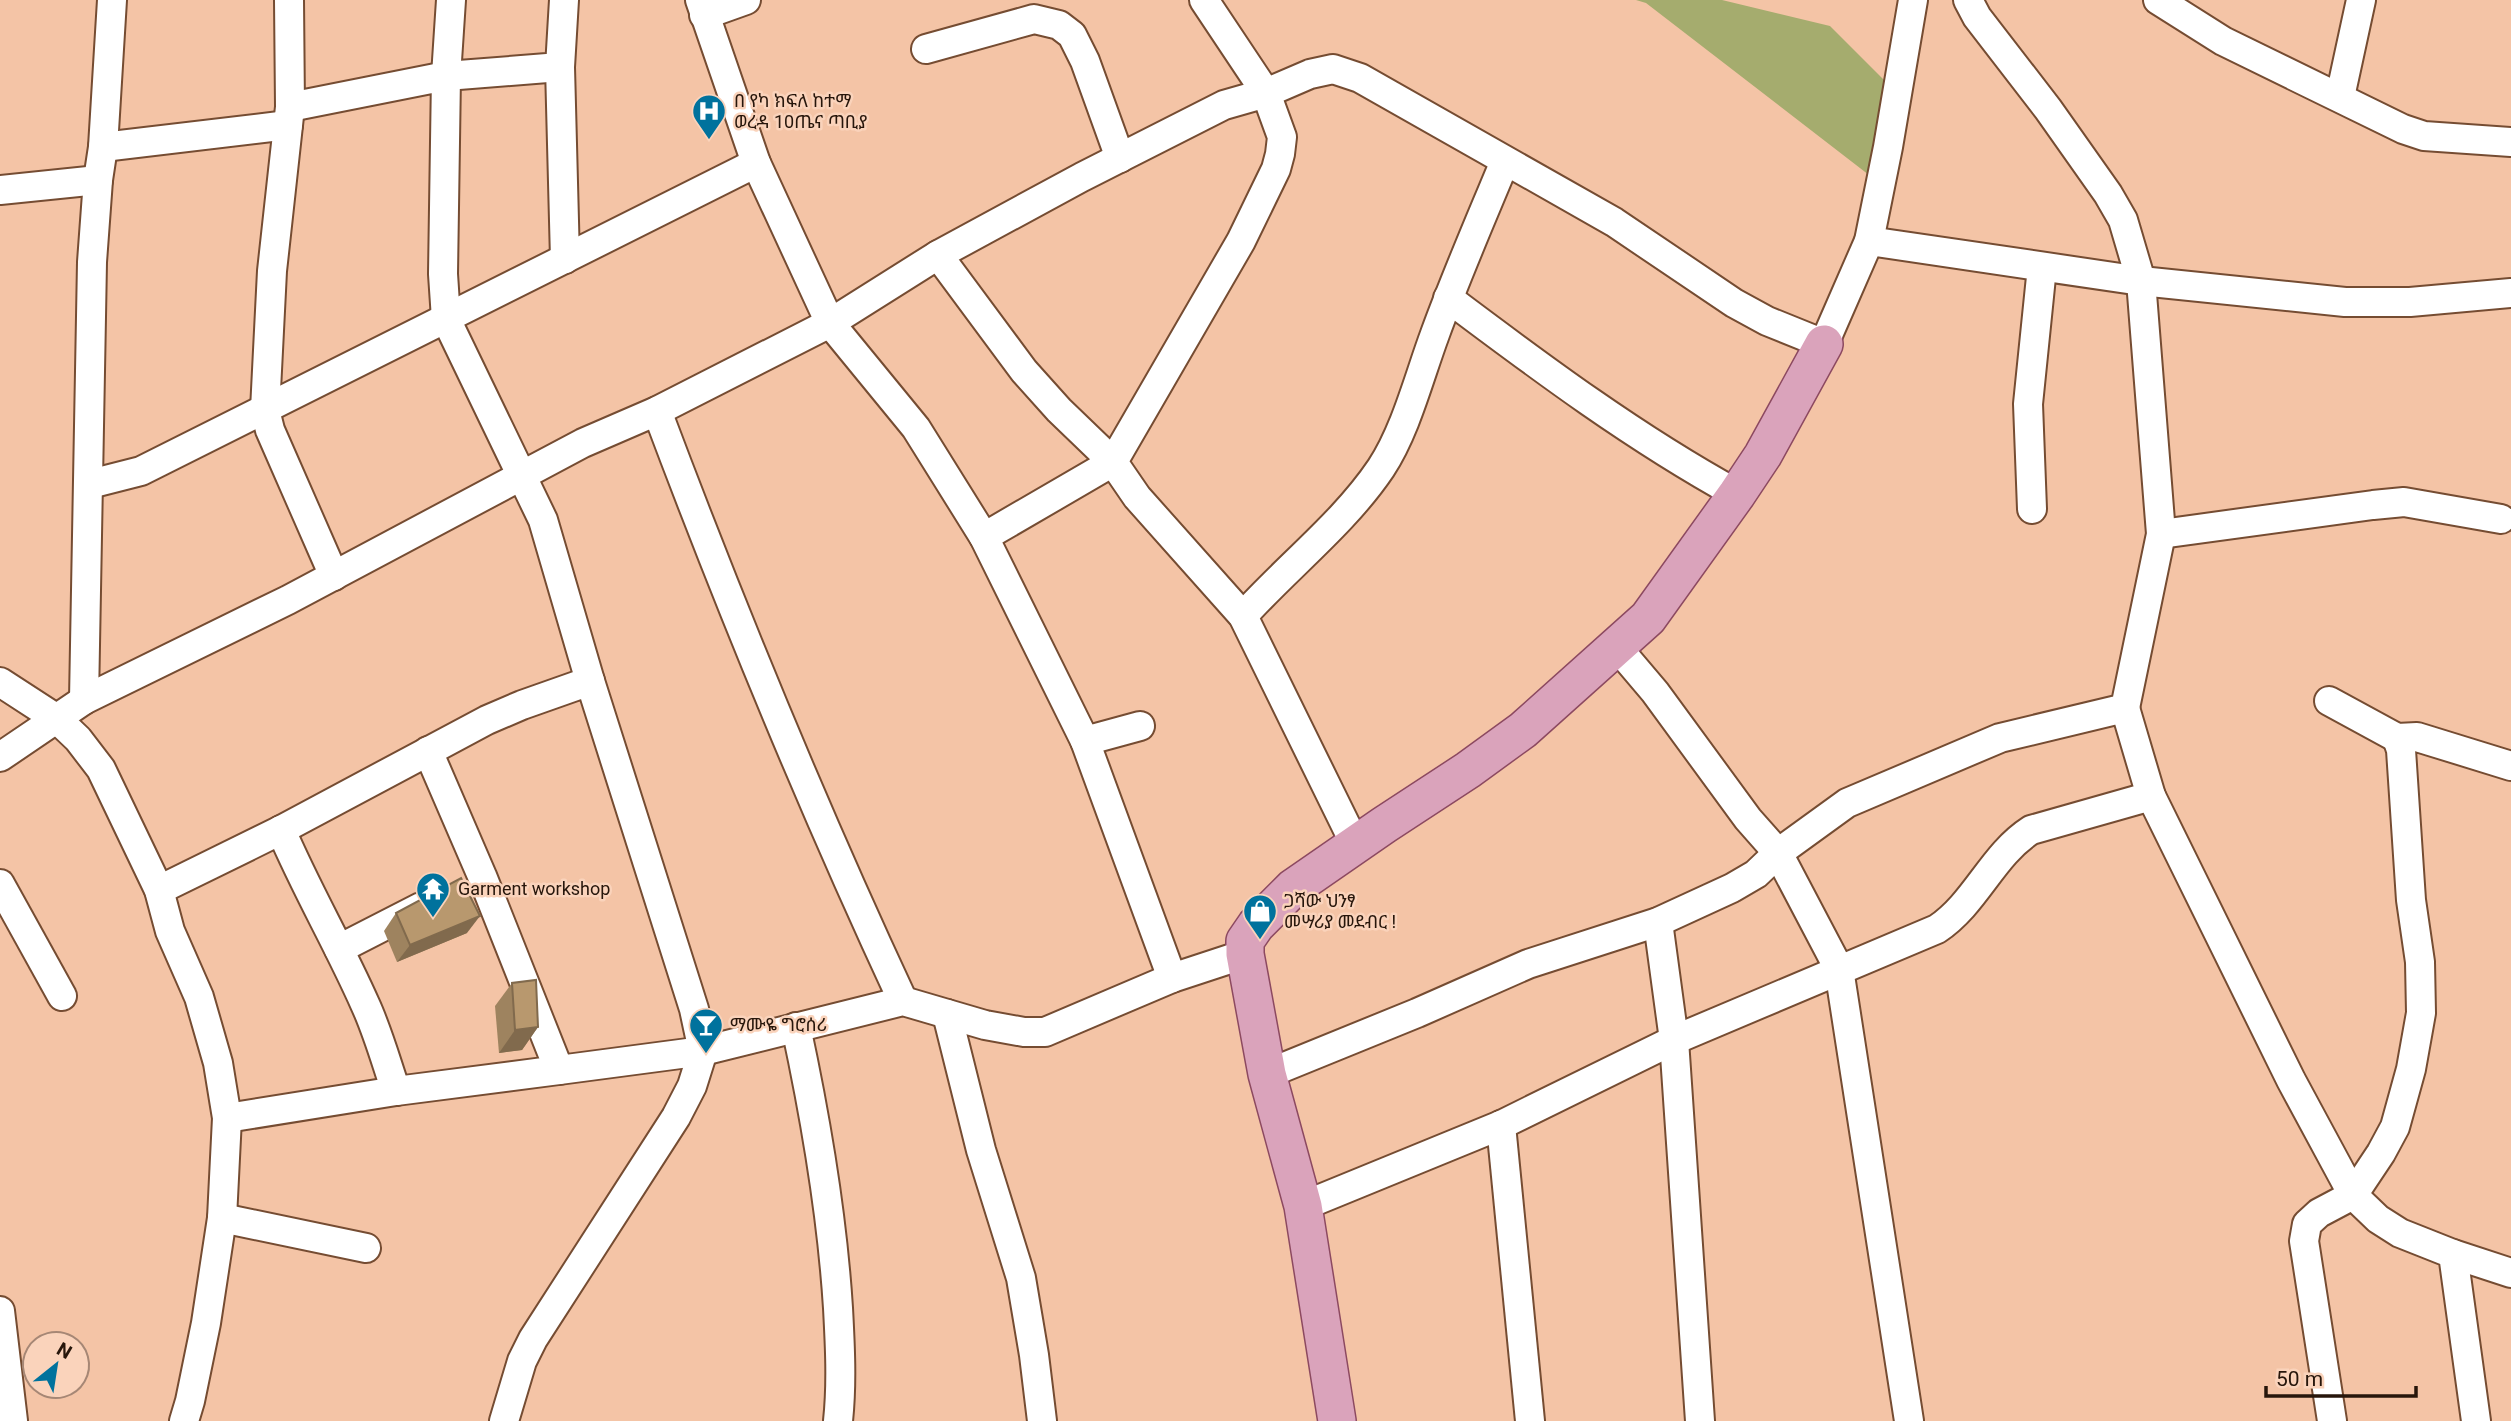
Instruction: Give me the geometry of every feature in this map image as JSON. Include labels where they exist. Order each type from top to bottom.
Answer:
[{"type":"main road","points":[[1337,1421],[1303,1206],[1267,1074],[1245,954],[1245,941],[1256,925],[1293,888],[1523,730],[1648,618],[1763,455],[1825,344]]},
{"type":"street","points":[[84,700],[92,262],[103,147],[112,0]]},
{"type":"street","points":[[289,0],[289,116],[272,271],[265,410],[270,430],[334,576]]},
{"type":"street","points":[[451,0],[446,76],[443,274],[446,319],[544,520],[590,681],[694,1009],[703,1051],[692,1086],[676,1117],[533,1339],[503,1421]]},
{"type":"street","points":[[564,0],[560,67],[565,259]]},
{"type":"street","points":[[746,0],[702,8],[756,163],[830,323],[916,428],[984,537],[1085,741],[1172,978]]},
{"type":"street","points":[[984,537],[1113,462],[1241,241],[1276,169],[1282,137],[1266,93],[1204,0]]},
{"type":"street","points":[[0,757],[84,700],[334,576],[583,443],[657,411],[830,323],[938,255],[1120,158],[1224,105],[1266,93],[1310,74],[1333,69],[1360,79],[1614,222],[1734,303],[1767,321],[1825,344],[1869,241],[1913,0]]},
{"type":"street","points":[[1968,0],[1977,17],[2048,109],[2108,194],[2123,220],[2141,281],[2161,534],[2125,708],[2151,796],[2291,1080],[2353,1195],[2378,1219],[2400,1233],[2511,1273]]},
{"type":"street","points":[[2158,0],[2223,41],[2403,129],[2424,136],[2511,142]]},
{"type":"street","points":[[2340,97],[2361,0]]},
{"type":"street","points":[[926,49],[1034,19],[1059,25],[1072,35],[1085,61],[1120,158]]},
{"type":"street","points":[[103,147],[289,116],[446,76],[560,67]]},
{"type":"street","points":[[1242,616],[1344,513],[1380,469],[1394,444],[1448,298],[1505,161]]},
{"type":"street","points":[[90,484],[141,471],[756,163]]},
{"type":"street","points":[[0,190],[98,180]]},
{"type":"street","points":[[1869,241],[2141,281],[2345,302],[2410,302],[2511,293]]},
{"type":"street","points":[[938,255],[1024,370],[1059,410],[1113,462],[1137,497],[1242,616],[1356,845]]},
{"type":"street","points":[[2032,509],[2028,404],[2042,267]]},
{"type":"street","points":[[1448,298],[1614,417],[1685,465],[1737,494]]},
{"type":"street","points":[[657,411],[750,653],[903,1001]]},
{"type":"street","points":[[2161,534],[2404,502],[2501,519]]},
{"type":"street","points":[[1616,646],[1655,692],[1748,819],[1778,853],[1839,969],[1909,1421]]},
{"type":"street","points":[[159,890],[522,705],[590,681]]},
{"type":"street","points":[[0,682],[57,719],[78,738],[101,769],[159,890],[170,931],[199,997],[218,1063],[227,1118],[222,1218],[206,1323],[184,1421]]},
{"type":"street","points":[[2329,701],[2397,738],[2417,737],[2511,766]]},
{"type":"street","points":[[1267,1074],[1528,964],[1658,922],[1732,888],[1755,874],[1778,853],[1847,803],[2000,738],[2125,708]]},
{"type":"street","points":[[1085,741],[1140,726]]},
{"type":"street","points":[[2332,1421],[2304,1241],[2307,1224],[2319,1213],[2353,1195],[2381,1153],[2395,1127],[2411,1069],[2421,1013],[2420,962],[2411,900],[2401,750],[2397,738]]},
{"type":"street","points":[[428,751],[463,886],[559,1070]]},
{"type":"street","points":[[1303,1206],[1502,1125],[1674,1040],[1937,929],[1952,919],[2015,840],[2031,830],[2151,796]]},
{"type":"street","points":[[281,830],[367,1008],[396,1091]]},
{"type":"street","points":[[0,884],[62,996]]},
{"type":"street","points":[[340,949],[463,886]]},
{"type":"street","points":[[1658,922],[1674,1040],[1700,1421]]},
{"type":"street","points":[[227,1118],[396,1091],[703,1051],[903,1001],[985,1025],[1024,1032],[1045,1032],[1172,978],[1245,954]]},
{"type":"street","points":[[947,1014],[981,1150],[1021,1278],[1042,1421]]},
{"type":"street","points":[[796,1027],[817,1125],[835,1269],[840,1346],[838,1421]]},
{"type":"street","points":[[1502,1125],[1514,1276],[1530,1421]]},
{"type":"street","points":[[222,1218],[366,1248]]},
{"type":"street","points":[[2453,1254],[2476,1421]]},
{"type":"street","points":[[0,1311],[13,1421]]},
{"type":"green space","points":[[1636,0],[1722,0],[1830,26],[1884,80],[1869,175],[1646,3]]},
{"type":"building","points":[[461,878],[480,916],[410,945],[396,913]]},
{"type":"building","points":[[536,980],[538,1027],[515,1030],[512,983]]},
{"type":"place","name":"በ የካ ክፍለ ከተማ ወረዳ 10ጤና ጣቢያ","points":[[709,141]]},
{"type":"place","name":"Garment workshop","points":[[433,919]]},
{"type":"place","name":"ጋሻው ህንፃ መሣሪያ መደብር !","points":[[1260,941]]},
{"type":"place","name":"ማሙዬ ግሮሰሪ","points":[[706,1055]]}]
